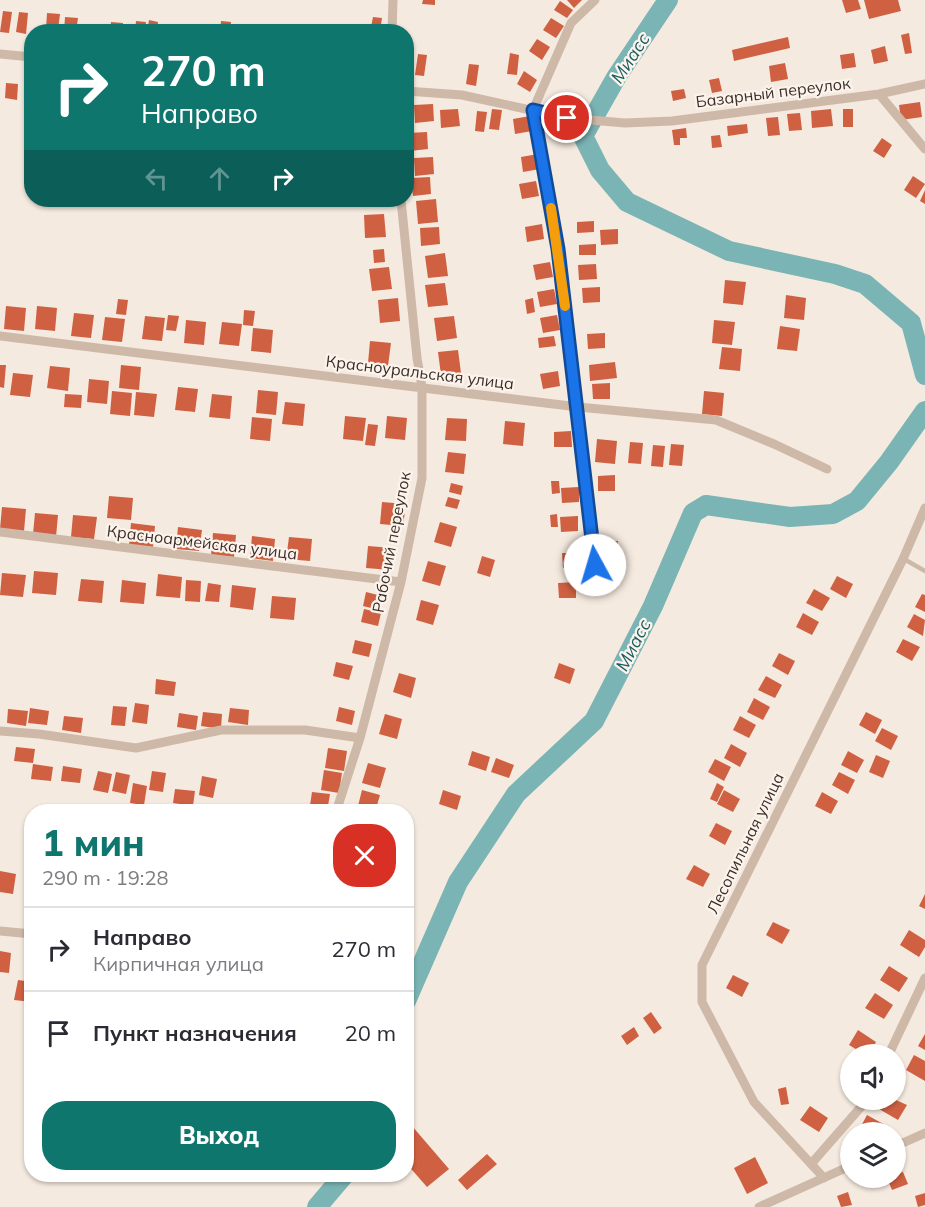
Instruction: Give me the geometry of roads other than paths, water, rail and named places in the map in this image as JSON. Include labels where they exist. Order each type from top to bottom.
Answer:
[{"type":"street","points":[[392,24],[393,0]]},
{"type":"street","points":[[595,0],[570,23],[533,110],[558,249],[598,587]]},
{"type":"street","points":[[0,54],[24,56]]},
{"type":"street","name":"Базарный переулок","points":[[414,92],[462,95],[567,118],[625,123],[672,121],[879,94],[925,84]]},
{"type":"street","points":[[879,94],[925,150]]},
{"type":"street","name":"Рабочий переулок","points":[[339,804],[360,738],[401,582],[422,478],[422,387],[402,207]]},
{"type":"street","name":"Красноуральская улица","points":[[0,336],[578,407],[716,420],[774,444],[827,470]]},
{"type":"street","name":"Лесопильная улица","points":[[824,1178],[754,1102],[702,1002],[702,965],[903,559],[925,508]]},
{"type":"street","name":"Красноармейская улица","points":[[0,532],[401,582]]},
{"type":"street","points":[[0,731],[39,734],[136,748],[221,730],[305,730],[360,738]]},
{"type":"street","points":[[0,931],[24,933]]},
{"type":"street","points":[[894,1044],[925,978]]},
{"type":"street","points":[[811,1164],[858,1110]]},
{"type":"street","points":[[906,1141],[925,1132]]},
{"type":"street","points":[[759,1207],[840,1171]]},
{"type":"lane","points":[[903,559],[925,571]]},
{"type":"waterway","name":"Миасс","points":[[668,0],[617,76],[583,136],[600,170],[627,202],[729,251],[835,274],[865,284],[911,323],[925,375]]},
{"type":"waterway","name":"Миасс","points":[[414,983],[458,882],[516,794],[594,721],[653,606],[693,513],[706,505],[790,517],[833,514],[857,501],[889,462],[925,411]]},
{"type":"waterway","name":"Миасс","points":[[317,1207],[338,1182]]}]
